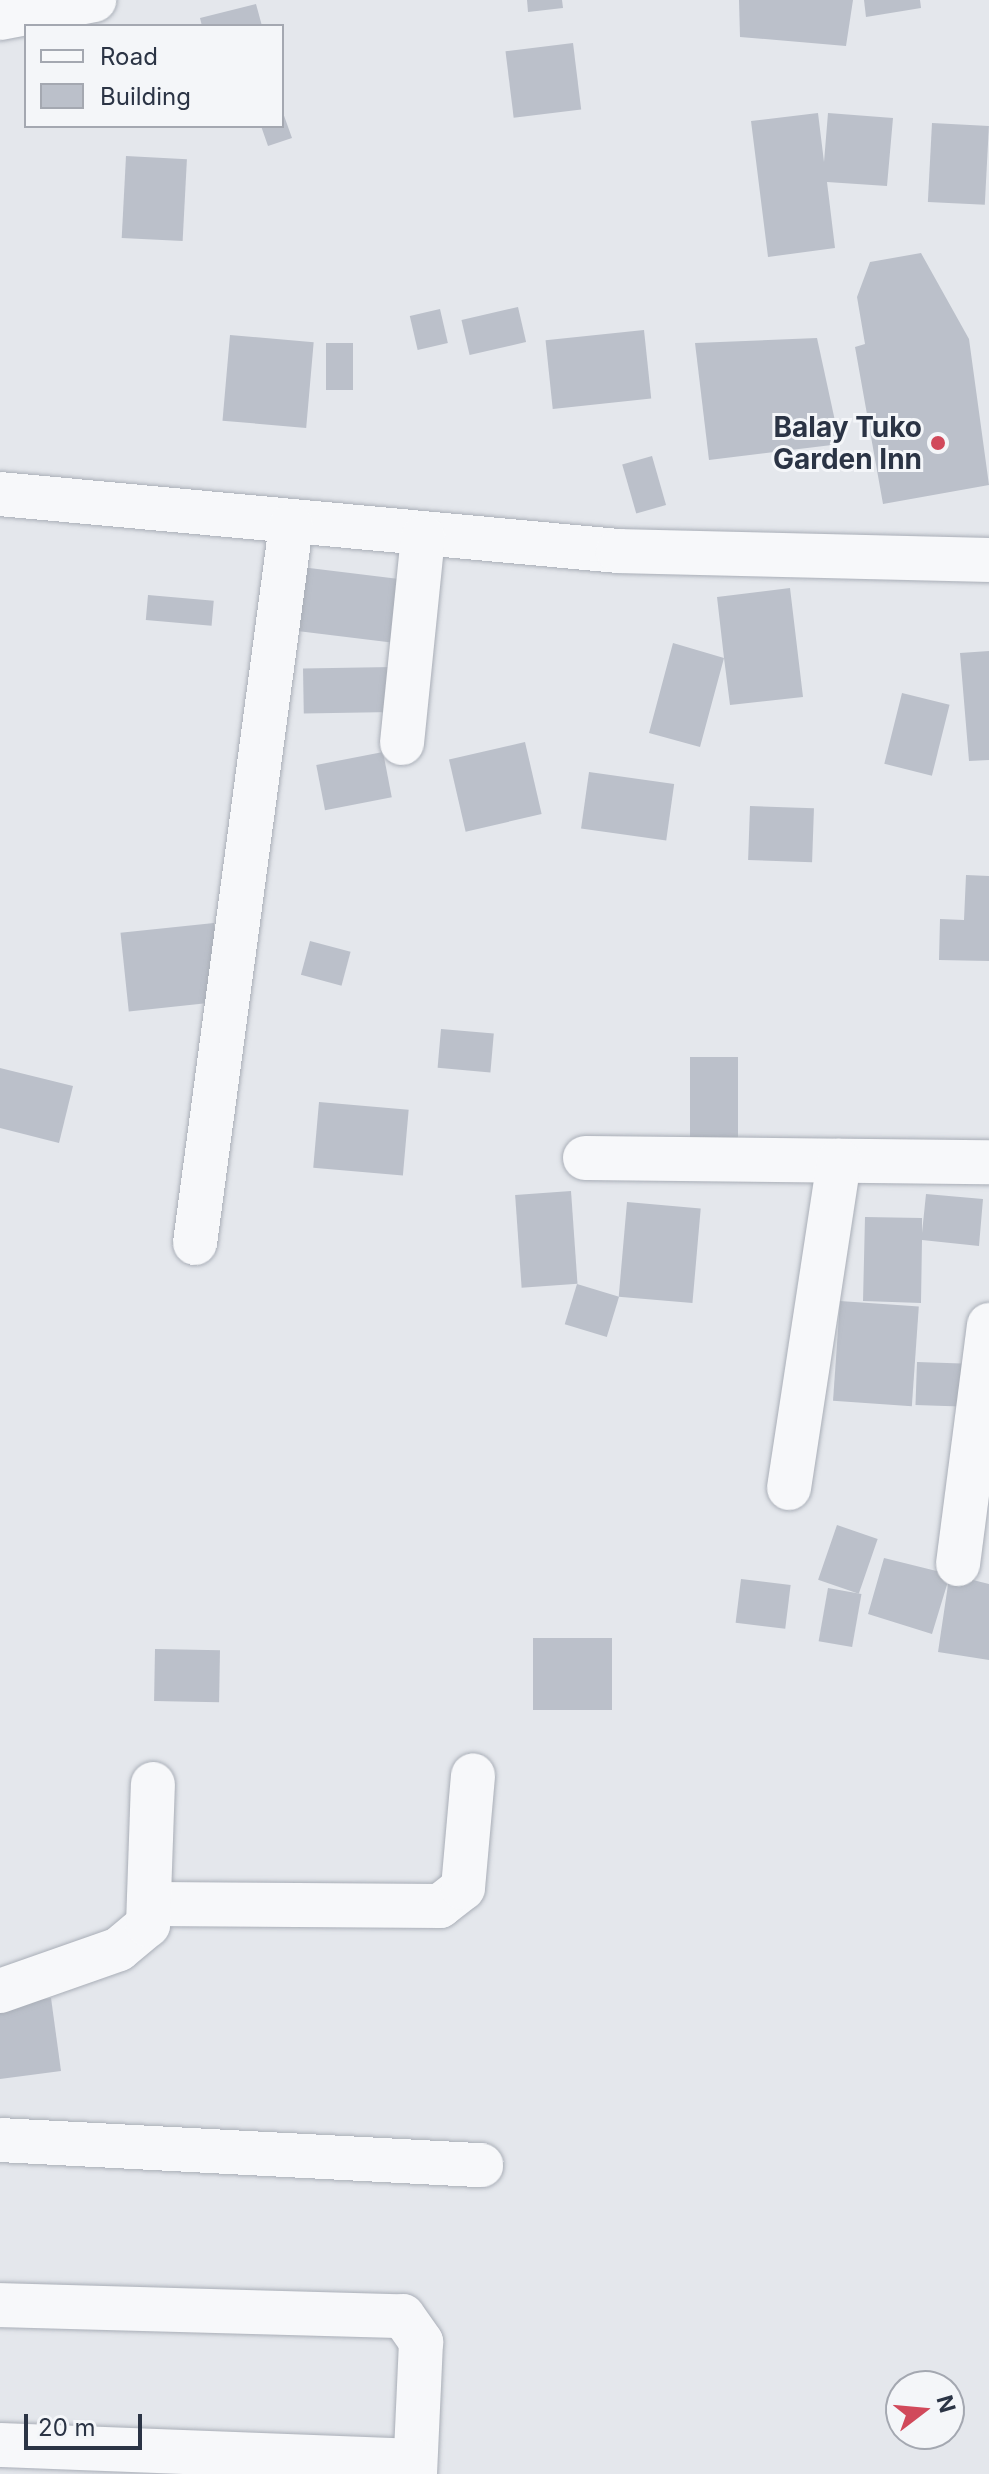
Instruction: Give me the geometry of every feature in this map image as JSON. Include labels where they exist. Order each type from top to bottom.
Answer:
[{"type":"street","points":[[0,18],[94,0]]},
{"type":"street","points":[[0,494],[291,525],[618,551],[989,560]]},
{"type":"street","points":[[195,1243],[291,525]]},
{"type":"street","points":[[402,743],[423,537]]},
{"type":"street","points":[[585,1158],[989,1162]]},
{"type":"street","points":[[789,1488],[839,1161]]},
{"type":"street","points":[[958,1564],[989,1325]]},
{"type":"street","points":[[153,1904],[440,1906],[463,1888],[473,1775]]},
{"type":"street","points":[[0,1991],[136,1940],[153,1904],[153,1784]]},
{"type":"street","points":[[0,2140],[481,2165]]},
{"type":"street","points":[[0,2305],[403,2316],[421,2342],[415,2467],[0,2445]]},
{"type":"building","points":[[527,0],[562,0],[563,8],[528,12]]},
{"type":"building","points":[[739,0],[853,0],[846,46],[740,37]]},
{"type":"building","points":[[864,0],[920,0],[921,8],[866,17]]},
{"type":"building","points":[[256,4],[261,24],[202,24],[200,18]]},
{"type":"building","points":[[573,43],[581,110],[514,118],[506,51]]},
{"type":"building","points":[[818,113],[824,162],[828,113],[893,118],[887,186],[827,182],[835,248],[768,257],[751,121]]},
{"type":"building","points":[[284,116],[292,138],[268,146],[262,128],[284,128]]},
{"type":"building","points":[[932,123],[989,126],[985,205],[928,202]]},
{"type":"building","points":[[126,156],[187,159],[183,241],[122,238]]},
{"type":"building","points":[[921,253],[969,339],[989,485],[883,504],[855,347],[865,344],[857,297],[870,262]]},
{"type":"building","points":[[518,307],[526,342],[470,355],[461,320]]},
{"type":"building","points":[[440,309],[448,343],[418,350],[410,316]]},
{"type":"building","points":[[644,330],[651,399],[553,409],[546,340]]},
{"type":"building","points":[[230,335],[314,342],[306,428],[223,421]]},
{"type":"building","points":[[817,338],[840,444],[709,460],[695,343]]},
{"type":"building","points":[[326,343],[353,343],[353,390],[326,390]]},
{"type":"building","points":[[652,456],[666,505],[636,514],[622,465]]},
{"type":"building","points":[[301,567],[405,580],[397,643],[293,631]]},
{"type":"building","points":[[790,588],[803,697],[730,705],[717,597]]},
{"type":"building","points":[[148,595],[214,601],[212,626],[146,620]]},
{"type":"building","points":[[673,643],[724,658],[700,747],[649,733]]},
{"type":"building","points":[[989,651],[989,760],[969,761],[960,653]]},
{"type":"building","points":[[392,667],[393,712],[304,714],[303,669]]},
{"type":"building","points":[[902,693],[950,705],[932,776],[884,764]]},
{"type":"building","points":[[525,742],[542,814],[466,832],[449,760]]},
{"type":"building","points":[[383,752],[392,797],[325,810],[316,765]]},
{"type":"building","points":[[589,772],[674,784],[666,840],[581,828]]},
{"type":"building","points":[[750,806],[814,808],[812,862],[748,860]]},
{"type":"building","points":[[966,875],[989,876],[989,961],[939,960],[940,919],[964,920]]},
{"type":"building","points":[[214,923],[222,1002],[129,1011],[121,933]]},
{"type":"building","points":[[310,941],[351,952],[342,986],[301,975]]},
{"type":"building","points":[[441,1029],[494,1034],[490,1072],[438,1068]]},
{"type":"building","points":[[690,1057],[738,1057],[738,1155],[690,1155]]},
{"type":"building","points":[[0,1068],[73,1086],[59,1143],[0,1128]]},
{"type":"building","points":[[319,1102],[409,1110],[403,1176],[313,1168]]},
{"type":"building","points":[[571,1191],[577,1284],[522,1288],[515,1195]]},
{"type":"building","points":[[926,1194],[983,1199],[979,1246],[922,1240],[921,1303],[863,1301],[865,1217],[922,1218],[922,1233]]},
{"type":"building","points":[[627,1202],[701,1208],[692,1303],[619,1297]]},
{"type":"building","points":[[577,1284],[619,1297],[607,1337],[565,1324]]},
{"type":"building","points":[[840,1301],[919,1307],[912,1406],[833,1401]]},
{"type":"building","points":[[917,1362],[969,1364],[967,1407],[915,1405]]},
{"type":"building","points":[[837,1525],[878,1539],[859,1594],[818,1580]]},
{"type":"building","points":[[884,1558],[989,1584],[989,1660],[938,1652],[949,1578],[932,1634],[868,1614]]},
{"type":"building","points":[[741,1579],[791,1585],[785,1629],[736,1623]]},
{"type":"building","points":[[828,1588],[861,1594],[852,1647],[819,1641]]},
{"type":"building","points":[[533,1638],[612,1638],[612,1710],[533,1710]]},
{"type":"building","points":[[155,1649],[220,1650],[219,1702],[154,1701]]},
{"type":"building","points":[[51,1998],[61,2071],[0,2079],[0,2005]]},
{"type":"place","name":"Balay Tuko Garden Inn","points":[[938,443]]}]
